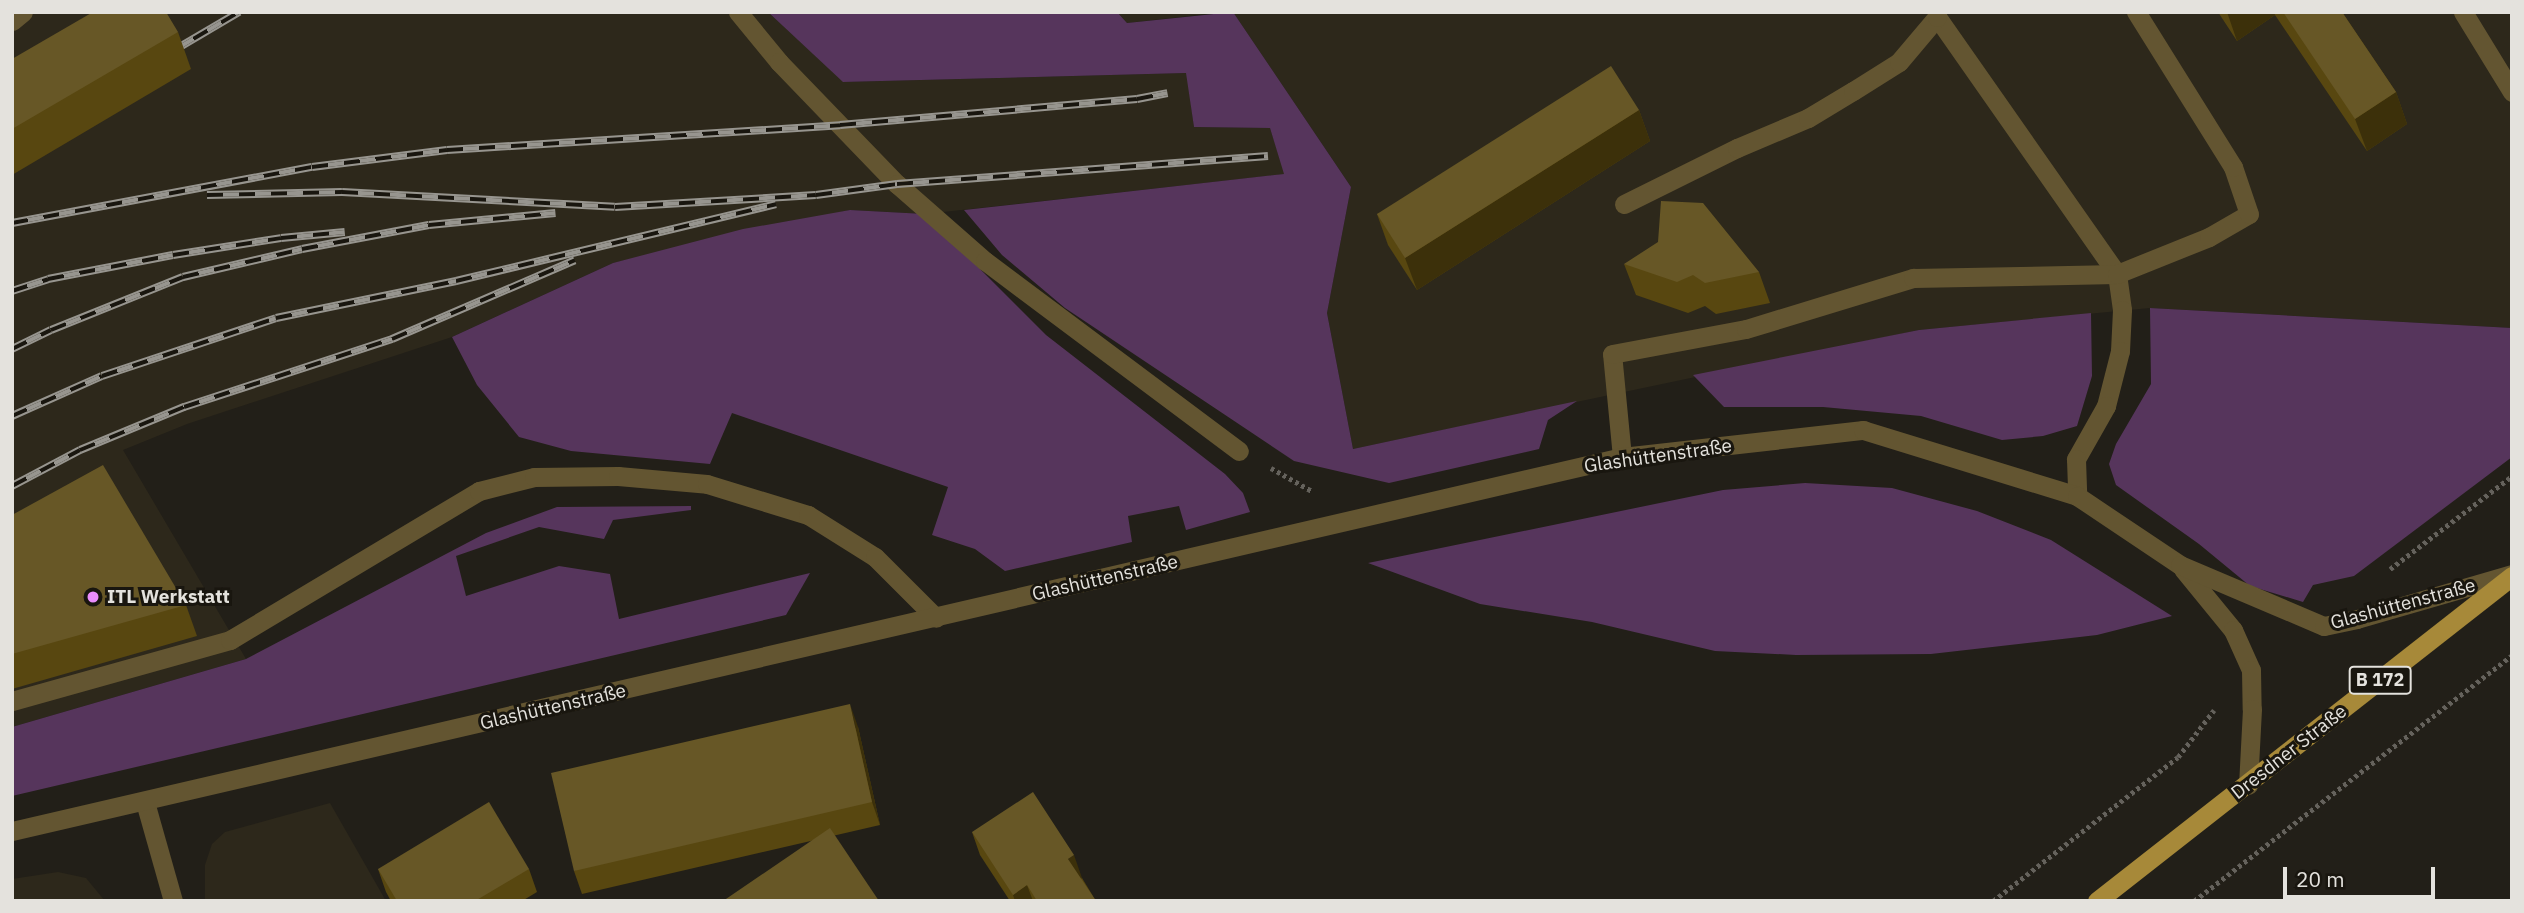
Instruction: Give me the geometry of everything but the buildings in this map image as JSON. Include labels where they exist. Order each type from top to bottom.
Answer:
[{"type":"main road","name":"Dresdner Straße","points":[[2097,901],[2512,575]]},
{"type":"street","points":[[12,21],[23,12]]},
{"type":"street","points":[[738,12],[779,62],[897,184],[1004,276],[1239,451]]},
{"type":"street","points":[[1622,457],[1612,354],[1746,329],[1913,278],[2117,274],[2209,237],[2249,214],[2233,167],[2136,12]]},
{"type":"street","points":[[2463,12],[2512,93]]},
{"type":"street","points":[[1624,204],[1820,111],[1899,62],[1937,15],[2117,274],[2122,310],[2120,351],[2106,406],[2076,458],[2077,496]]},
{"type":"street","name":"Glashüttenstraße","points":[[12,831],[1622,457],[1863,430],[2077,496],[2180,565],[2324,626],[2512,575]]},
{"type":"street","points":[[12,701],[230,640],[479,491],[534,477],[618,476],[707,484],[808,515],[875,557],[936,618]]},
{"type":"street","name":"Glashüttenstraße","points":[[2180,565],[2233,630],[2251,670],[2248,785]]},
{"type":"street","points":[[145,802],[173,901]]},
{"type":"path","points":[[1239,451],[1359,516]]},
{"type":"path","points":[[2194,901],[2512,655]]},
{"type":"path","points":[[1993,901],[2178,757],[2214,710],[2217,698]]},
{"type":"shaded area","points":[[12,12],[768,12],[844,82],[1187,73],[1194,127],[1270,128],[1285,174],[925,214],[850,210],[613,263],[452,337],[187,424],[123,450],[246,659],[12,727]]},
{"type":"shaded area","points":[[768,12],[1117,12],[1127,23],[1233,12],[1351,187],[1327,313],[1353,449],[1577,401],[1548,420],[1539,449],[1389,483],[1294,461],[1065,308],[1002,255],[964,210],[1284,174],[1270,128],[1194,127],[1186,73],[843,82]]},
{"type":"shaded area","points":[[1117,12],[1224,12],[1127,23]]},
{"type":"shaded area","points":[[1233,12],[2512,12],[2512,328],[2150,308],[1919,330],[1353,449],[1327,313],[1351,187]]},
{"type":"shaded area","points":[[850,210],[925,214],[1046,335],[1225,474],[1243,493],[1250,512],[1186,530],[1179,506],[1128,516],[1132,542],[1005,571],[975,549],[932,535],[948,487],[732,413],[710,464],[571,451],[519,437],[477,385],[452,337],[613,263],[743,229]]},
{"type":"shaded area","points":[[2150,308],[2512,328],[2512,457],[2354,576],[2313,585],[2303,602],[2250,586],[2199,544],[2116,485],[2109,464],[2116,444],[2151,384]]},
{"type":"shaded area","points":[[2091,313],[2092,376],[2077,426],[2043,436],[2002,440],[1921,416],[1823,407],[1724,407],[1693,375],[1919,330]]},
{"type":"shaded area","points":[[1805,483],[1892,488],[1977,511],[2051,540],[2172,616],[2097,635],[1931,654],[1796,655],[1715,651],[1592,622],[1480,604],[1368,563],[1723,490]]},
{"type":"shaded area","points":[[691,506],[691,510],[613,520],[604,539],[539,527],[456,556],[466,596],[559,566],[610,574],[619,619],[810,573],[786,615],[12,796],[12,727],[246,659],[486,533],[557,507]]},
{"type":"shaded area","points":[[330,803],[386,901],[205,901],[205,865],[212,844],[225,832]]},
{"type":"shaded area","points":[[58,872],[86,878],[105,901],[12,901],[12,879]]},
{"type":"railway","points":[[166,55],[239,12]]},
{"type":"railway","points":[[12,223],[312,167],[447,150],[840,125],[1137,99],[1167,93]]},
{"type":"railway","points":[[207,195],[342,192],[615,207],[816,195],[897,184],[1268,156]]},
{"type":"railway","points":[[12,416],[102,376],[276,318],[456,281],[776,204]]},
{"type":"railway","points":[[12,349],[51,330],[183,277],[302,249],[429,225],[555,213]]},
{"type":"railway","points":[[12,291],[48,279],[173,255],[281,238],[345,232]]},
{"type":"railway","points":[[12,486],[80,450],[184,407],[392,339],[575,260]]},
{"type":"place","name":"ITL Werkstatt","points":[[93,597]]}]
